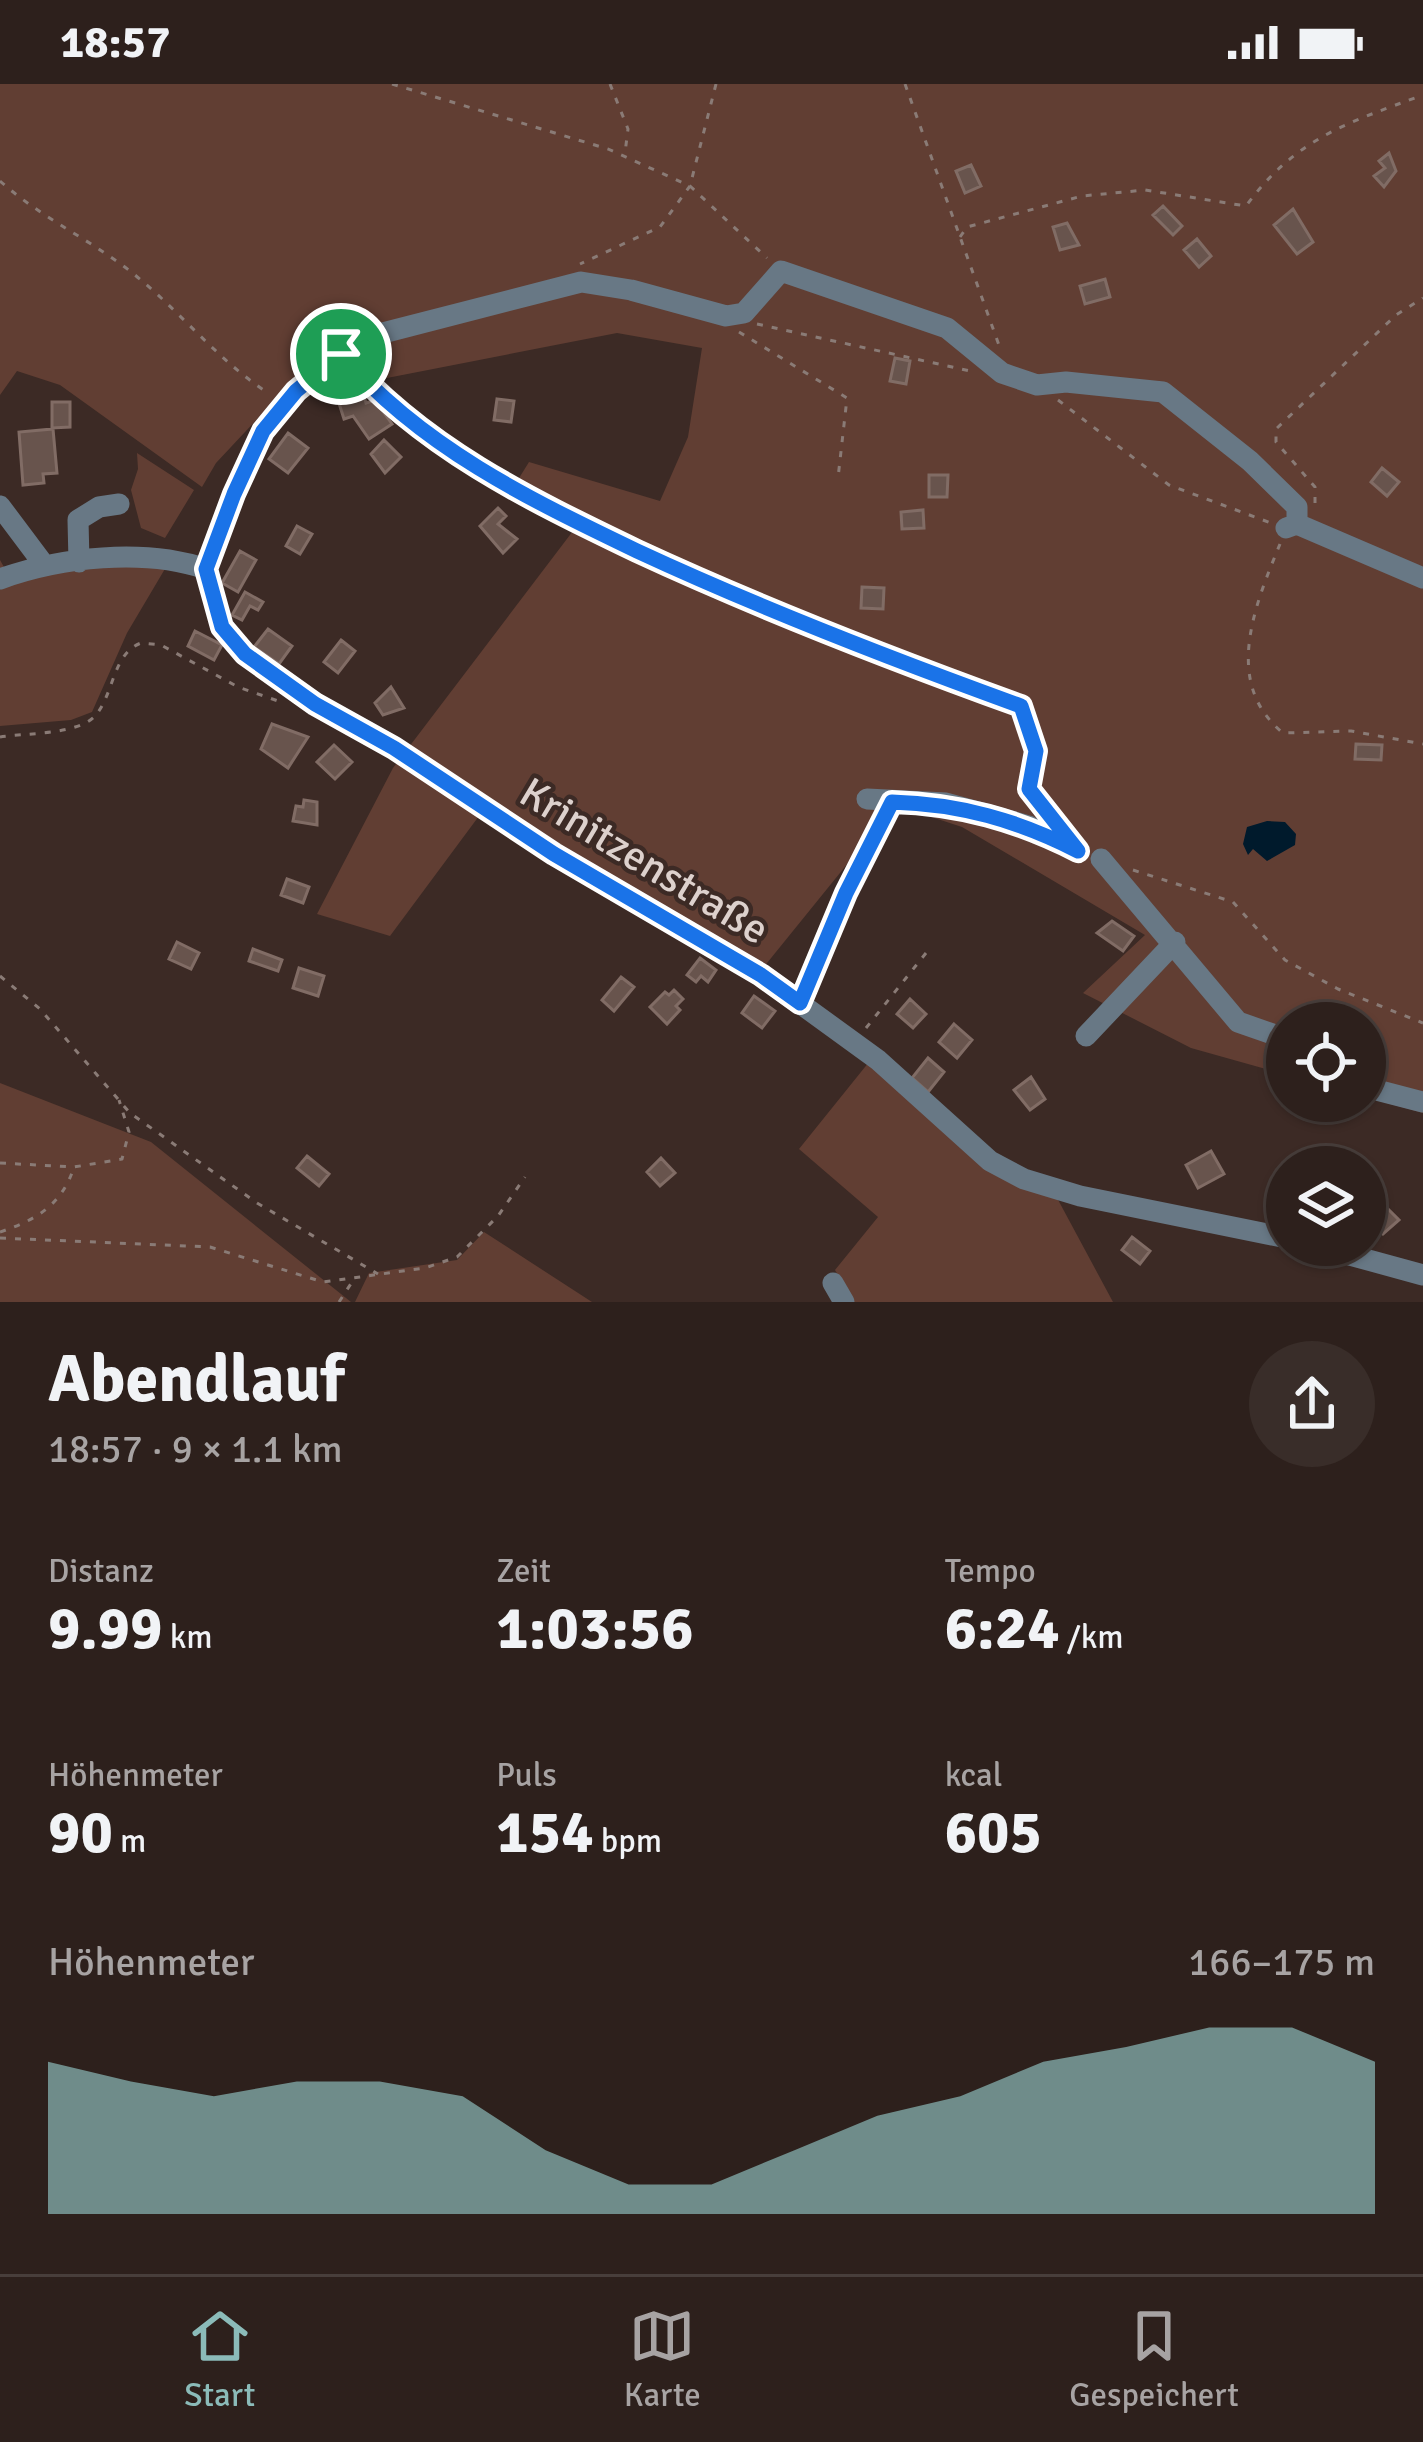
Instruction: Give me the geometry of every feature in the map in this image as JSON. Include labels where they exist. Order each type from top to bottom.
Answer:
[{"type":"street","points":[[0,579],[75,562],[172,557],[206,569],[263,431],[284,404],[341,354],[375,335],[581,282],[632,290],[723,315],[744,313],[781,271],[947,328],[1002,374],[1037,385],[1066,382],[1174,397],[1293,520],[1422,576]]},
{"type":"street","points":[[341,354],[365,382],[441,446],[573,520]]},
{"type":"street","points":[[75,562],[78,520],[99,507],[119,504]]},
{"type":"street","points":[[0,506],[45,566]]},
{"type":"street","name":"Krinitzenstraße","points":[[206,569],[216,614],[232,641],[315,704],[761,975],[932,1106],[990,1161],[1024,1179],[1080,1196],[1266,1234]]},
{"type":"street","points":[[867,799],[946,803],[1029,826],[1078,851]]},
{"type":"street","points":[[1101,859],[1238,1022],[1266,1032]]},
{"type":"street","points":[[1087,1036],[1175,942]]},
{"type":"street","points":[[1386,1092],[1423,1102]]},
{"type":"street","points":[[1386,1265],[1423,1275]]},
{"type":"path","points":[[392,84],[625,155],[690,186],[781,271]]},
{"type":"path","points":[[610,84],[628,129],[625,155]]},
{"type":"path","points":[[574,267],[660,227],[690,186],[716,84]]},
{"type":"path","points":[[723,315],[973,372],[1002,374],[1000,348],[905,84]]},
{"type":"path","points":[[958,239],[967,227],[1082,196],[1145,190],[1246,206],[1273,170],[1327,130],[1423,94]]},
{"type":"path","points":[[0,182],[32,211],[124,267],[244,378],[284,404]]},
{"type":"path","points":[[1037,385],[1169,485],[1293,520],[1315,510],[1315,487],[1276,442],[1276,429],[1383,326],[1423,298]]},
{"type":"path","points":[[723,315],[736,331],[847,398],[838,478]]},
{"type":"path","points":[[573,520],[718,588],[1021,706],[1036,751],[1029,789],[1054,820]]},
{"type":"path","points":[[1293,520],[1257,600],[1248,642],[1248,674],[1270,722],[1283,733],[1351,731],[1423,744]]},
{"type":"path","points":[[0,736],[75,726],[96,716],[123,658],[141,643],[161,645],[238,687],[281,702],[315,704]]},
{"type":"path","points":[[800,1003],[846,893],[892,802]]},
{"type":"path","points":[[1101,859],[1233,902],[1285,960],[1338,989],[1423,1023]]},
{"type":"path","points":[[853,1043],[930,948]]},
{"type":"path","points":[[0,976],[40,1009],[130,1113],[257,1203],[380,1275]]},
{"type":"path","points":[[0,1163],[74,1167],[122,1159],[129,1132],[118,1099]]},
{"type":"path","points":[[0,1235],[32,1221],[65,1193],[74,1167]]},
{"type":"path","points":[[0,1235],[210,1246],[323,1282],[457,1258],[498,1216],[524,1177]]},
{"type":"path","points":[[339,1302],[355,1277]]},
{"type":"shaded area","points":[[0,84],[1423,84],[1423,1113],[1386,1103],[1386,1002],[1266,1002],[1266,1069],[1191,1048],[1083,993],[1145,935],[962,827],[895,805],[763,968],[503,809],[479,816],[390,936],[317,914],[393,768],[576,527],[511,491],[529,462],[660,501],[688,437],[702,348],[617,333],[387,378],[331,340],[216,463],[202,487],[60,385],[17,371],[0,395]]},
{"type":"shaded area","points":[[137,453],[194,490],[165,538],[141,528],[131,490]]},
{"type":"shaded area","points":[[172,557],[127,633],[92,712],[71,720],[0,726],[0,560],[9,576]]},
{"type":"shaded area","points":[[869,1062],[1056,1196],[1113,1302],[853,1302],[835,1270],[878,1217],[799,1149]]},
{"type":"shaded area","points":[[0,1083],[151,1142],[351,1302],[0,1302]]},
{"type":"shaded area","points":[[484,1232],[592,1302],[355,1302],[369,1273],[457,1260]]},
{"type":"water","points":[[1285,822],[1296,834],[1295,845],[1267,861],[1253,849],[1248,855],[1243,844],[1247,827]]},
{"type":"building","points":[[1389,153],[1396,171],[1384,187],[1374,176],[1385,168],[1379,161]]},
{"type":"building","points":[[971,165],[981,186],[965,193],[956,171]]},
{"type":"building","points":[[1163,206],[1182,226],[1173,235],[1153,215]]},
{"type":"building","points":[[1293,209],[1313,242],[1297,254],[1274,225]]},
{"type":"building","points":[[1067,223],[1079,245],[1060,250],[1053,227]]},
{"type":"building","points":[[1197,239],[1211,256],[1199,267],[1184,250]]},
{"type":"building","points":[[1105,279],[1110,297],[1085,304],[1080,286]]},
{"type":"building","points":[[895,358],[910,361],[906,384],[890,381]]},
{"type":"building","points":[[363,393],[366,403],[375,400],[392,424],[369,439],[353,416],[344,419],[337,397]]},
{"type":"building","points":[[497,399],[514,401],[511,422],[494,420]]},
{"type":"building","points":[[52,402],[70,402],[70,427],[52,428]]},
{"type":"building","points":[[53,429],[57,473],[43,474],[44,483],[23,485],[19,432]]},
{"type":"building","points":[[288,433],[308,448],[288,473],[269,459]]},
{"type":"building","points":[[384,440],[401,457],[385,473],[371,454]]},
{"type":"building","points":[[1382,468],[1399,482],[1387,496],[1371,482]]},
{"type":"building","points":[[929,475],[948,475],[947,497],[929,497]]},
{"type":"building","points":[[498,508],[506,516],[498,524],[517,539],[503,553],[480,526]]},
{"type":"building","points":[[923,510],[924,528],[902,529],[901,512]]},
{"type":"building","points":[[297,526],[312,534],[300,554],[286,546]]},
{"type":"building","points":[[240,551],[256,560],[238,592],[222,583]]},
{"type":"building","points":[[862,587],[884,588],[883,609],[861,608]]},
{"type":"building","points":[[245,592],[263,602],[258,610],[250,606],[242,620],[232,615]]},
{"type":"building","points":[[268,629],[292,646],[279,664],[254,647]]},
{"type":"building","points":[[195,631],[222,645],[214,660],[188,646]]},
{"type":"building","points":[[341,640],[355,651],[338,673],[324,662]]},
{"type":"building","points":[[391,687],[404,708],[383,715],[375,703]]},
{"type":"building","points":[[272,724],[308,737],[288,768],[261,749]]},
{"type":"building","points":[[1356,744],[1382,745],[1381,760],[1355,759]]},
{"type":"building","points":[[334,745],[352,762],[335,779],[317,762]]},
{"type":"building","points":[[304,800],[317,802],[317,825],[293,821],[296,806],[303,807]]},
{"type":"building","points":[[287,879],[309,887],[303,903],[281,895]]},
{"type":"building","points":[[1112,921],[1134,936],[1123,951],[1097,933]]},
{"type":"building","points":[[177,942],[199,953],[191,969],[169,959]]},
{"type":"building","points":[[253,949],[282,960],[278,971],[249,961]]},
{"type":"building","points":[[700,958],[716,970],[708,982],[701,976],[696,982],[687,975]]},
{"type":"building","points":[[299,968],[324,976],[318,996],[293,988]]},
{"type":"building","points":[[621,977],[634,987],[614,1011],[602,1000]]},
{"type":"building","points":[[674,990],[683,999],[667,1024],[650,1007]]},
{"type":"building","points":[[754,996],[775,1011],[762,1028],[742,1013]]},
{"type":"building","points":[[910,999],[926,1014],[913,1028],[897,1014]]},
{"type":"building","points":[[954,1024],[972,1040],[957,1058],[939,1042]]},
{"type":"building","points":[[928,1058],[944,1072],[928,1092],[912,1078]]},
{"type":"building","points":[[1031,1077],[1045,1099],[1030,1110],[1014,1090]]},
{"type":"building","points":[[1211,1151],[1224,1174],[1198,1188],[1186,1165]]},
{"type":"building","points":[[307,1156],[329,1174],[319,1186],[297,1168]]},
{"type":"building","points":[[661,1158],[675,1173],[660,1186],[647,1172]]},
{"type":"building","points":[[1386,1207],[1399,1220],[1386,1231]]},
{"type":"building","points":[[1132,1237],[1150,1251],[1140,1264],[1122,1250]]},
{"type":"route","points":[[341,354],[365,382],[441,446],[573,520],[718,588],[1021,706],[1036,751],[1029,789],[1078,851],[1029,826],[946,803],[892,802],[846,893],[800,1003],[761,975],[554,854],[394,748],[315,704],[232,641],[216,614],[206,569],[263,431],[296,391],[341,354]]}]
